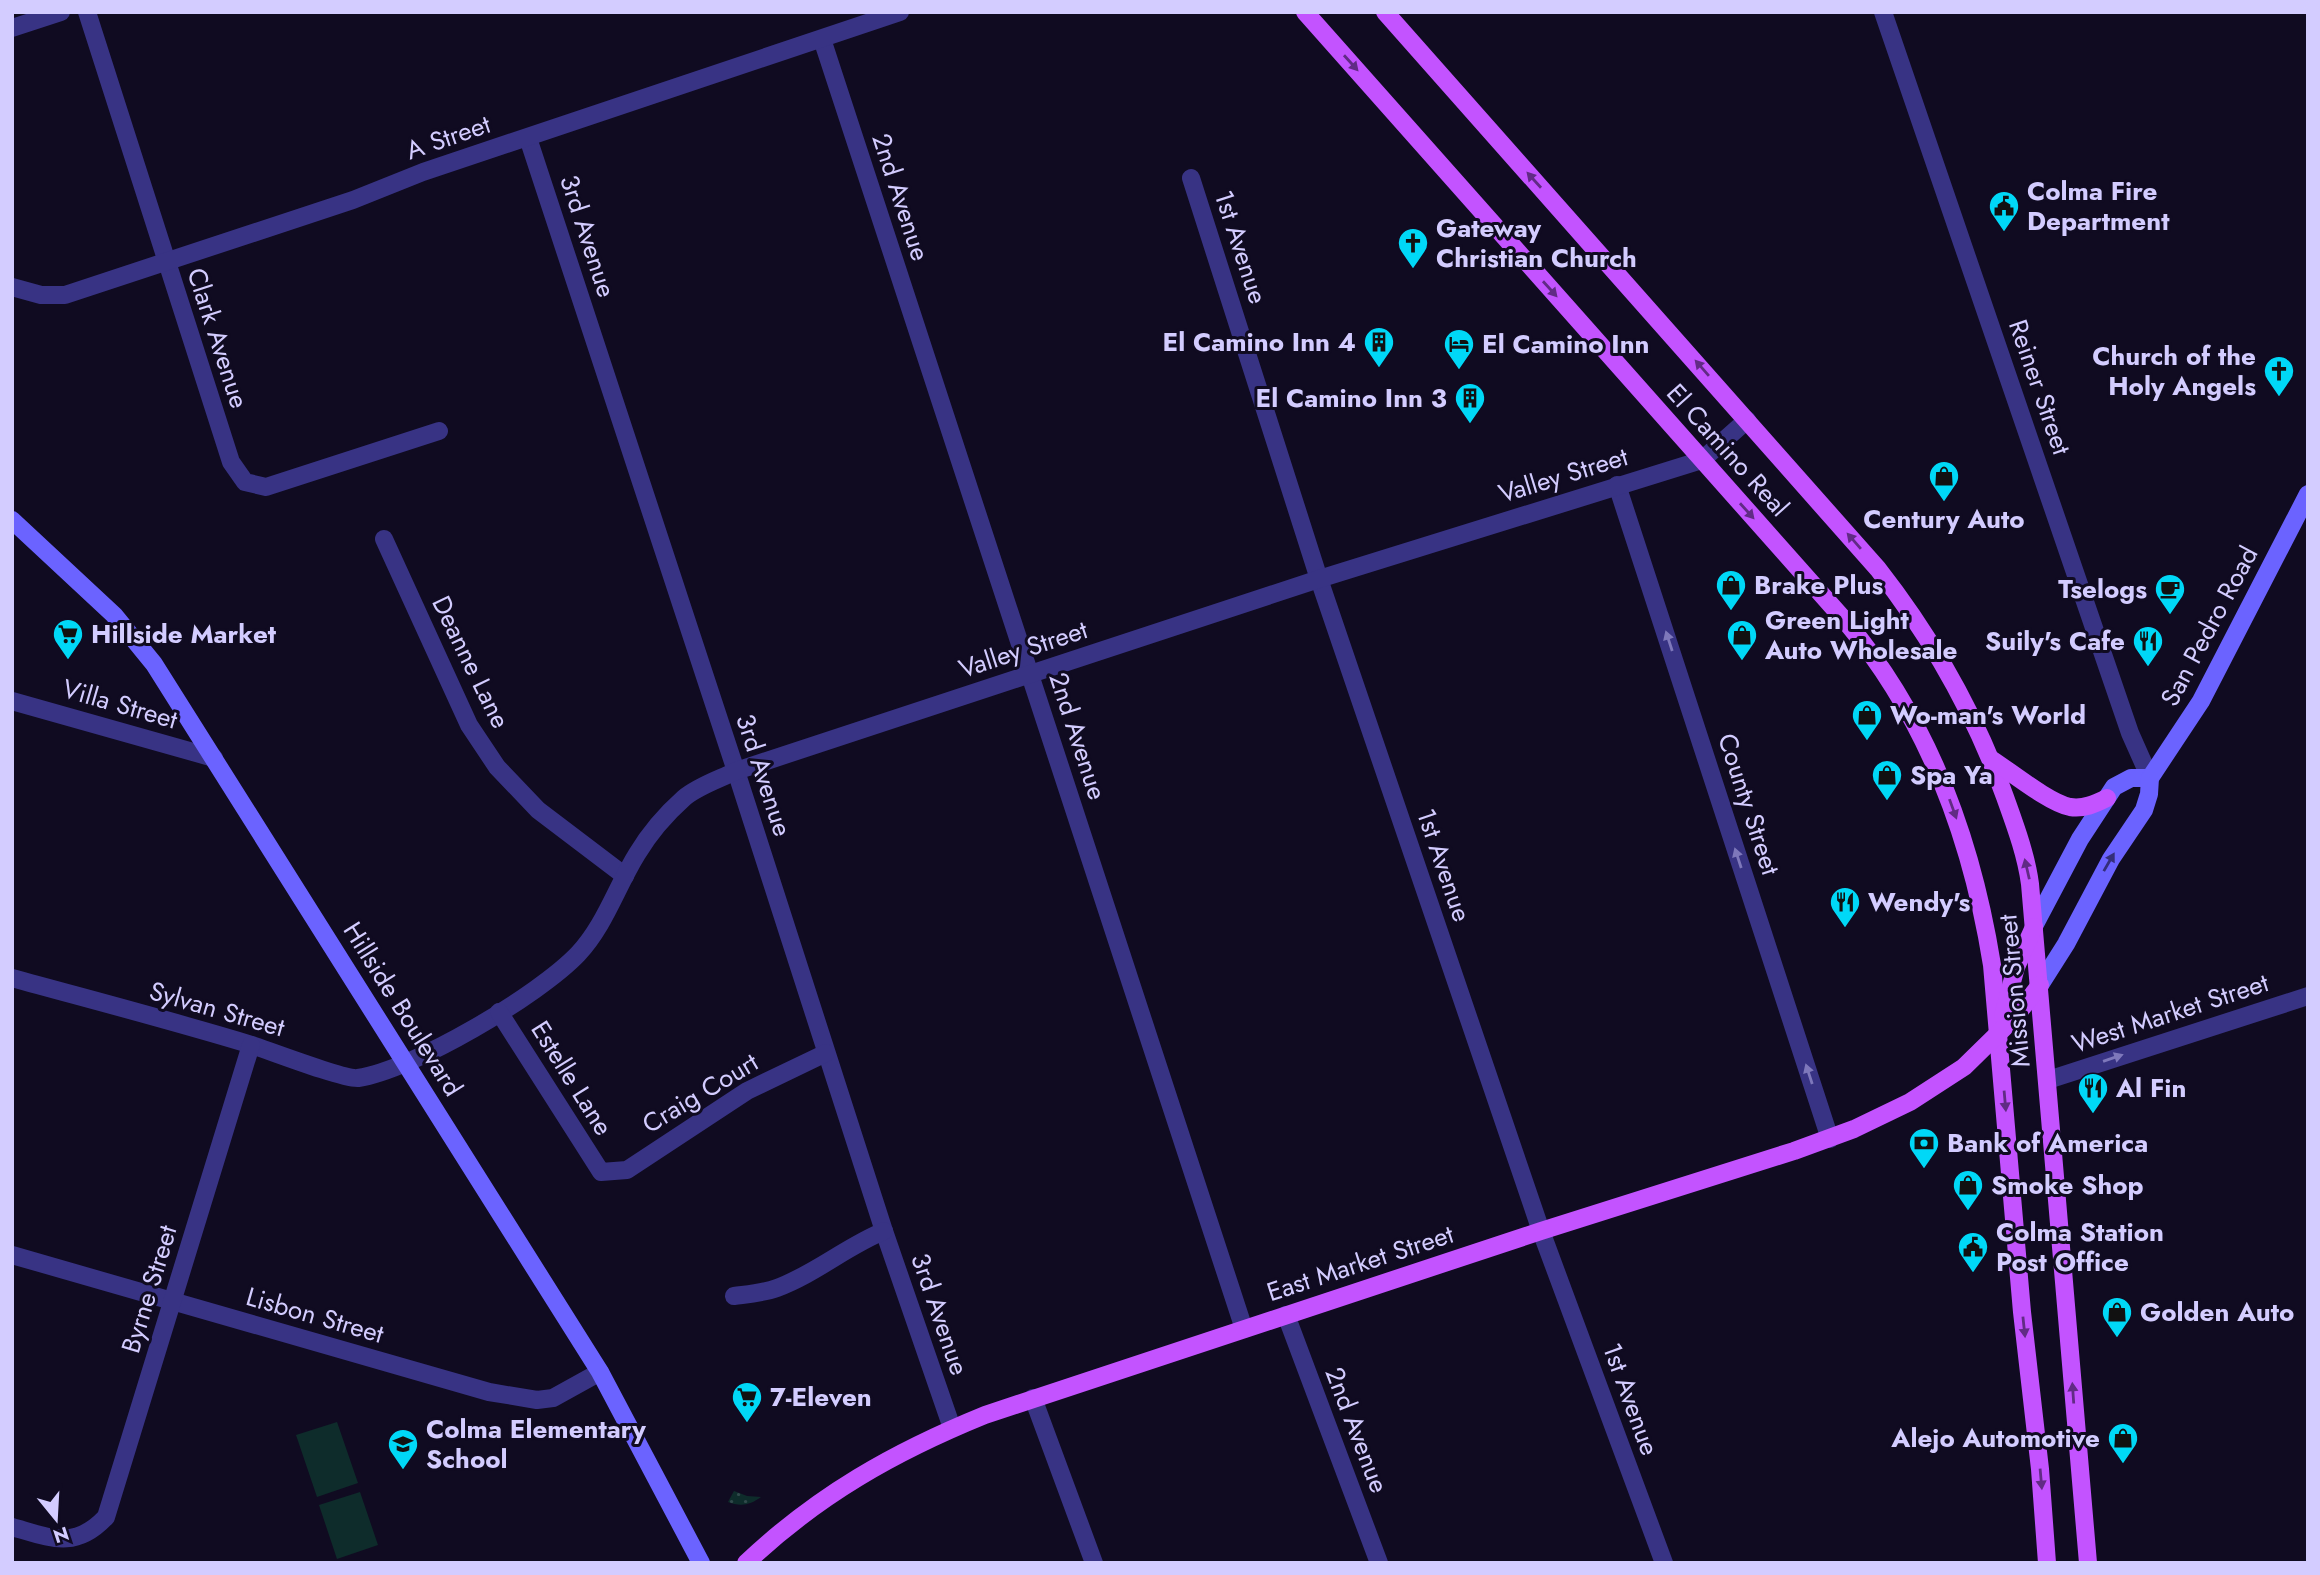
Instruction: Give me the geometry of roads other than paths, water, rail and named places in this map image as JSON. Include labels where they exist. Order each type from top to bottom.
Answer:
[{"type":"main road","name":"El Camino Real","points":[[1305,12],[1839,614],[1878,662],[1927,746]]},
{"type":"main road","name":"El Camino Real","points":[[1385,12],[1801,480]]},
{"type":"main road","name":"Mission Street","points":[[1801,480],[1908,607],[1953,681],[1991,759],[2026,863],[2040,985],[2088,1563]]},
{"type":"main road","name":"San Pedro Road","points":[[2000,1033],[2040,985],[2066,944],[2111,859],[2144,810],[2150,778],[2201,701],[2308,494]]},
{"type":"main road","name":"Hillside Boulevard","points":[[12,520],[114,615],[154,664],[600,1372],[701,1563]]},
{"type":"main road","name":"Mission Street","points":[[1927,746],[1963,837],[1988,937],[2000,1033],[2022,1312],[2048,1563]]},
{"type":"main road","points":[[1991,759],[2068,807],[2088,807],[2107,798]]},
{"type":"main road","points":[[2000,1033],[2009,988],[2034,926],[2064,867],[2114,787],[2131,778],[2150,778]]},
{"type":"main road","name":"East Market Street","points":[[746,1563],[796,1518],[840,1487],[886,1460],[952,1428],[1033,1398],[1830,1139],[1929,1091],[1970,1062],[2000,1033]]},
{"type":"street","points":[[12,28],[61,12]]},
{"type":"street","name":"Clark Avenue","points":[[87,12],[231,462],[244,482],[266,487],[439,431]]},
{"type":"street","name":"A Street","points":[[12,287],[41,295],[65,295],[353,200],[423,172],[900,12]]},
{"type":"street","name":"Reiner Street","points":[[1883,12],[2130,733],[2150,778]]},
{"type":"street","name":"2nd Avenue","points":[[822,39],[1244,1329]]},
{"type":"street","name":"3rd Avenue","points":[[528,138],[736,771],[825,1053],[952,1428]]},
{"type":"street","name":"1st Avenue","points":[[1191,178],[1319,579],[1541,1231],[1664,1563]]},
{"type":"street","name":"Valley Street","points":[[405,1063],[499,1012],[540,986],[578,954],[603,921],[625,876],[658,825],[686,796],[736,771],[1319,579],[1702,460],[1747,420]]},
{"type":"street","name":"County Street","points":[[1617,485],[1830,1139]]},
{"type":"street","name":"Deanne Lane","points":[[384,539],[468,725],[497,767],[538,810],[625,876]]},
{"type":"street","name":"Villa Street","points":[[12,701],[214,758]]},
{"type":"street","name":"Sylvan Street","points":[[12,978],[251,1045],[355,1079],[405,1063]]},
{"type":"street","name":"West Market Street","points":[[2048,1080],[2306,1002]]},
{"type":"street","name":"Estelle Lane","points":[[499,1012],[601,1172]]},
{"type":"street","name":"Byrne Street","points":[[12,1527],[69,1540],[95,1529],[106,1517],[251,1045]]},
{"type":"street","name":"Craig Court","points":[[601,1172],[627,1170],[747,1091],[825,1053]]},
{"type":"street","points":[[734,1296],[757,1293],[796,1280],[860,1241],[884,1231]]},
{"type":"street","name":"Lisbon Street","points":[[12,1255],[489,1392],[537,1400],[553,1398],[600,1372]]},
{"type":"street","name":"2nd Avenue","points":[[1286,1315],[1379,1563]]},
{"type":"street","points":[[1033,1398],[1094,1563]]},
{"type":"place","name":"Colma Fire Department","points":[[2004,233]]},
{"type":"place","name":"Gateway Christian Church","points":[[1413,270]]},
{"type":"place","name":"El Camino Inn 4","points":[[1379,369]]},
{"type":"place","name":"El Camino Inn","points":[[1459,371]]},
{"type":"place","name":"Church of the Holy Angels","points":[[2279,398]]},
{"type":"place","name":"El Camino Inn 3","points":[[1470,425]]},
{"type":"place","name":"Century Auto","points":[[1944,503]]},
{"type":"place","name":"Brake Plus","points":[[1731,612]]},
{"type":"place","name":"Tselogs","points":[[2170,616]]},
{"type":"place","name":"Hillside Market","points":[[68,661]]},
{"type":"place","name":"Green Light Auto Wholesale","points":[[1742,662]]},
{"type":"place","name":"Suily's Cafe","points":[[2148,668]]},
{"type":"place","name":"Wo-man's World","points":[[1867,742]]},
{"type":"place","name":"Spa Ya","points":[[1887,802]]},
{"type":"place","name":"Wendy's","points":[[1845,929]]},
{"type":"place","name":"Al Fin","points":[[2093,1115]]},
{"type":"place","name":"Bank of America","points":[[1924,1170]]},
{"type":"place","name":"Smoke Shop","points":[[1968,1212]]},
{"type":"place","name":"Colma Station Post Office","points":[[1973,1274]]},
{"type":"place","name":"Golden Auto","points":[[2117,1339]]},
{"type":"place","name":"7-Eleven","points":[[747,1424]]},
{"type":"place","name":"Alejo Automotive","points":[[2123,1465]]},
{"type":"place","name":"Colma Elementary School","points":[[403,1471]]}]
